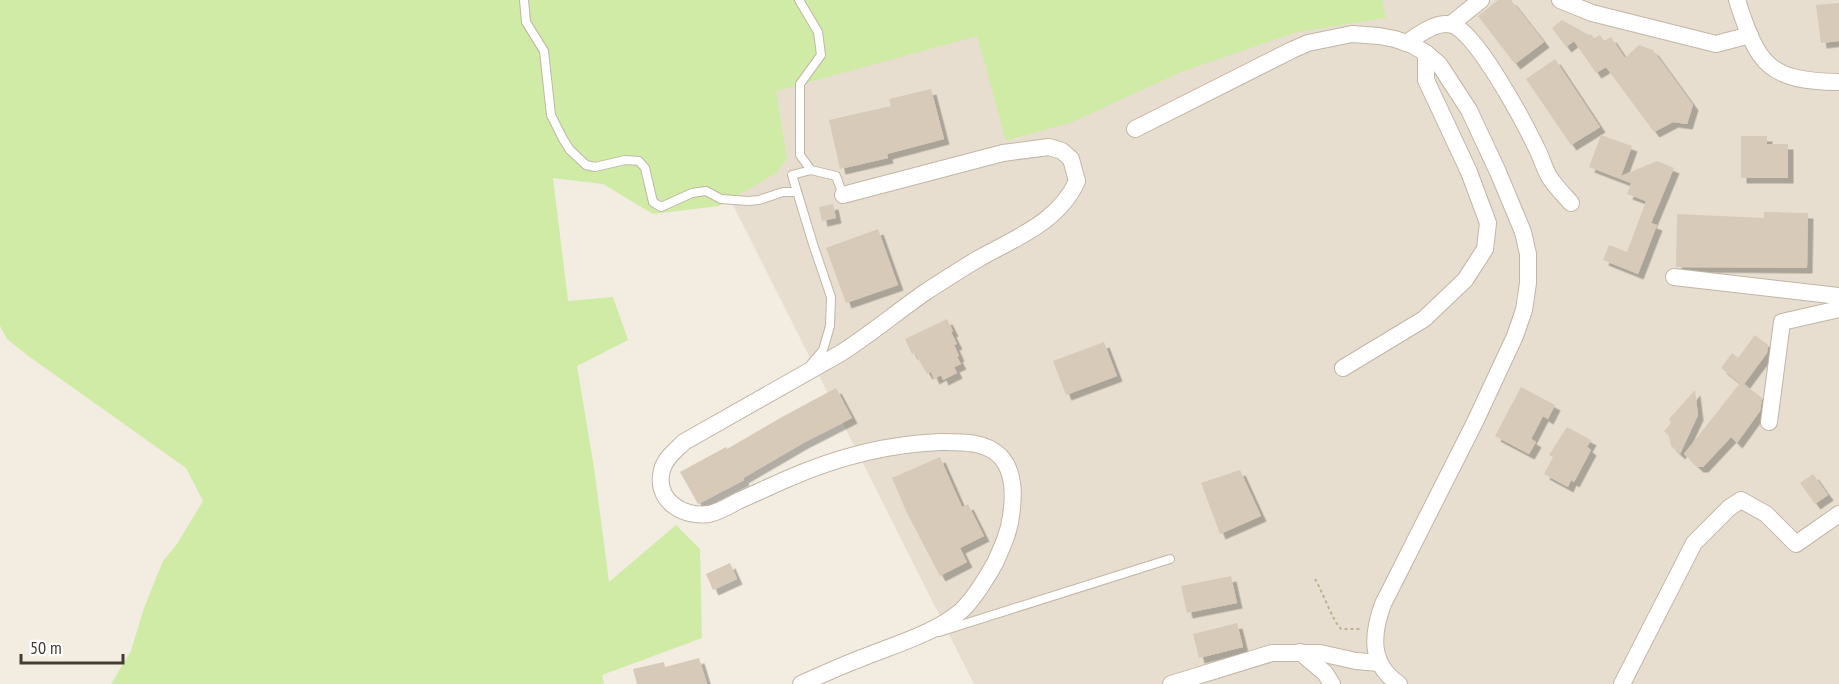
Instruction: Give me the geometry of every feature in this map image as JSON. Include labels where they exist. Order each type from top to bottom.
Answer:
[{"type":"street","points":[[1451,24],[1481,0]]},
{"type":"street","points":[[1560,0],[1592,13],[1716,44],[1750,35]]},
{"type":"street","points":[[1737,0],[1750,35],[1763,59],[1781,74],[1802,80],[1839,82]]},
{"type":"street","points":[[1406,43],[1443,23],[1451,24],[1464,32],[1479,48],[1528,131],[1550,178],[1570,203]]},
{"type":"street","points":[[1135,129],[1308,44],[1352,34],[1379,36],[1406,43],[1426,53],[1439,64],[1469,110],[1523,232],[1528,254],[1528,283],[1524,310],[1515,336],[1383,604],[1376,624],[1375,641],[1379,663],[1390,678],[1399,684]]},
{"type":"street","points":[[1343,368],[1424,319],[1466,280],[1485,249],[1488,223],[1469,172],[1426,80],[1426,53]]},
{"type":"street","points":[[801,684],[904,642],[947,621],[971,600],[991,570],[1005,542],[1010,525],[1013,488],[1010,471],[1001,457],[994,451],[975,444],[952,442],[878,448],[822,464],[708,514],[684,513],[676,508],[663,492],[661,470],[668,458],[684,442],[862,340],[951,275],[1012,242],[1054,214],[1071,194],[1077,181],[1076,170],[1071,159],[1062,151],[1048,147],[1003,153],[843,195]]},
{"type":"street","points":[[1674,277],[1839,296]]},
{"type":"street","points":[[1769,422],[1782,322],[1839,309]]},
{"type":"street","points":[[1622,684],[1694,543],[1729,508],[1741,500],[1766,514],[1796,544],[1839,514]]},
{"type":"street","points":[[1171,684],[1272,652],[1320,653],[1356,661],[1379,663]]},
{"type":"street","points":[[1300,652],[1325,673],[1332,684]]},
{"type":"lane","points":[[524,0],[526,22],[544,51],[551,115],[570,150],[586,165],[595,167],[626,160],[639,161],[645,168],[653,202],[661,207],[692,193],[706,190],[722,198],[748,201],[783,192],[795,192]]},
{"type":"lane","points":[[800,0],[818,32],[821,55],[800,84],[800,155],[811,170]]},
{"type":"lane","points":[[803,374],[823,350],[830,326],[831,297],[795,192],[792,175],[811,170],[836,176],[843,195]]},
{"type":"lane","points":[[904,642],[1170,559]]},
{"type":"path","points":[[1316,579],[1325,596],[1334,623],[1341,629],[1356,630],[1376,624]]},
{"type":"shaded area","points":[[630,0],[1839,0],[1839,684],[974,684]]},
{"type":"green space","points":[[0,0],[1382,0],[1386,18],[1297,32],[1181,72],[1072,122],[1006,141],[977,36],[776,91],[787,159],[776,173],[719,206],[653,214],[603,184],[553,178],[568,301],[613,297],[628,340],[577,366],[594,468],[609,582],[676,525],[700,549],[702,638],[602,675],[604,684],[111,684],[131,651],[144,608],[163,561],[177,544],[203,501],[186,468],[27,355],[7,339],[0,326]]},
{"type":"building","points":[[1498,0],[1511,0],[1544,42],[1515,64],[1478,16]]},
{"type":"building","points":[[1839,3],[1839,41],[1821,43],[1816,5]]},
{"type":"building","points":[[1562,20],[1591,34],[1594,38],[1600,35],[1604,41],[1611,37],[1625,58],[1639,45],[1653,50],[1693,105],[1687,124],[1673,122],[1654,132],[1606,67],[1596,73],[1574,41],[1566,47],[1552,28]]},
{"type":"building","points":[[1555,59],[1600,127],[1571,145],[1526,79]]},
{"type":"building","points":[[931,89],[944,139],[887,154],[888,158],[840,169],[829,120],[891,106],[889,99]]},
{"type":"building","points":[[1601,135],[1632,146],[1621,176],[1657,161],[1674,168],[1651,223],[1657,225],[1638,274],[1603,260],[1609,245],[1627,252],[1646,201],[1627,194],[1631,183],[1589,167]]},
{"type":"building","points":[[1741,136],[1767,136],[1767,144],[1788,144],[1788,178],[1741,178]]},
{"type":"building","points":[[833,204],[836,218],[822,221],[819,207]]},
{"type":"building","points":[[1764,212],[1808,213],[1807,268],[1676,267],[1677,214],[1764,218]]},
{"type":"building","points":[[878,229],[898,285],[846,303],[826,248]]},
{"type":"building","points":[[947,319],[953,331],[951,332],[957,344],[954,345],[961,364],[954,367],[957,373],[943,380],[941,375],[934,379],[931,372],[927,374],[915,353],[912,354],[905,339]]},
{"type":"building","points":[[1755,335],[1768,345],[1767,353],[1744,384],[1762,398],[1760,411],[1737,443],[1731,437],[1703,467],[1698,467],[1684,454],[1740,383],[1721,368],[1732,353],[1738,358]]},
{"type":"building","points":[[1104,342],[1117,376],[1066,395],[1053,361]]},
{"type":"building","points":[[1521,387],[1555,405],[1548,419],[1543,416],[1531,439],[1536,442],[1529,454],[1495,436]]},
{"type":"building","points":[[836,388],[852,418],[803,443],[743,478],[744,480],[698,504],[680,472],[726,447],[727,449]]},
{"type":"building","points":[[1695,390],[1698,415],[1680,454],[1671,446],[1669,436],[1664,431],[1671,423],[1669,419]]},
{"type":"building","points":[[1567,427],[1591,440],[1587,447],[1591,450],[1574,482],[1571,480],[1568,487],[1544,474],[1553,457],[1549,455]]},
{"type":"building","points":[[940,457],[962,507],[968,504],[984,536],[960,548],[967,562],[940,576],[907,513],[892,478]]},
{"type":"building","points":[[1240,470],[1261,516],[1220,534],[1201,483]]},
{"type":"building","points":[[1813,474],[1828,495],[1815,504],[1800,483]]},
{"type":"building","points":[[730,563],[737,579],[713,590],[706,574]]},
{"type":"building","points":[[1231,576],[1237,603],[1187,613],[1181,586]]},
{"type":"building","points":[[1237,623],[1243,647],[1199,658],[1193,634]]},
{"type":"building","points":[[699,658],[707,684],[637,684],[633,669],[664,662],[665,667]]}]
